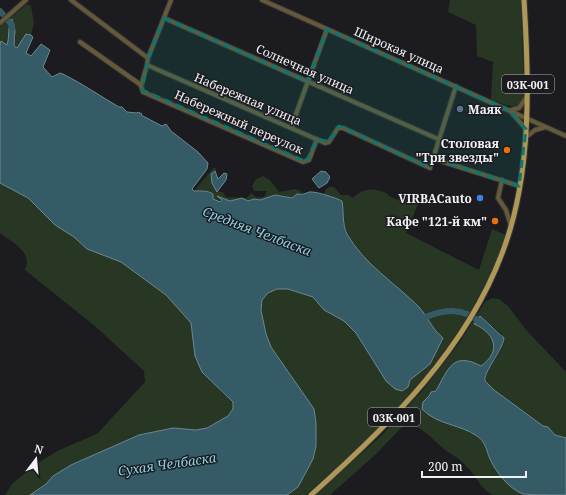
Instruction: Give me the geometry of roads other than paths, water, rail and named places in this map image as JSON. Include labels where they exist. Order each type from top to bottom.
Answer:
[{"type":"main road","name":"03К-001","points":[[311,495],[386,425],[431,374],[464,328],[493,276],[511,226],[519,186],[525,138],[528,95],[524,0]]},
{"type":"street","points":[[0,22],[26,0]]},
{"type":"street","points":[[71,0],[148,58]]},
{"type":"street","points":[[141,87],[148,58],[171,0]]},
{"type":"street","name":"Широкая улица","points":[[262,0],[566,136]]},
{"type":"street","name":"Солнечная улица","points":[[164,18],[438,139]]},
{"type":"street","points":[[291,128],[327,29]]},
{"type":"street","name":"Набережный переулок","points":[[80,42],[141,87],[303,162],[309,160],[317,139]]},
{"type":"street","name":"Набережная улица","points":[[147,65],[317,139]]},
{"type":"street","points":[[317,139],[328,143],[336,130],[343,128],[430,168],[456,86]]},
{"type":"street","points":[[509,110],[519,108],[528,95]]},
{"type":"street","points":[[509,110],[526,129]]},
{"type":"street","points":[[525,138],[535,130],[546,127]]},
{"type":"street","points":[[434,159],[519,186]]},
{"type":"street","points":[[502,180],[498,198],[506,210],[511,226]]},
{"type":"water","name":"Сухая Челбаска","points":[[12,19],[15,30],[14,46],[17,48],[26,34],[33,37],[26,53],[31,56],[41,44],[50,50],[43,67],[52,77],[60,73],[63,74],[119,107],[122,107],[127,112],[138,112],[162,126],[166,124],[171,131],[198,152],[208,163],[207,169],[192,189],[194,191],[211,193],[213,194],[213,199],[220,202],[222,200],[217,196],[230,201],[242,198],[248,201],[254,199],[260,200],[275,195],[292,198],[297,194],[309,192],[321,194],[342,201],[345,230],[354,245],[380,273],[419,307],[436,331],[443,338],[430,364],[410,380],[408,387],[402,391],[395,389],[386,381],[356,333],[344,321],[324,310],[313,297],[288,289],[277,289],[268,293],[262,300],[261,310],[266,334],[271,347],[314,409],[316,423],[316,446],[313,459],[298,487],[287,495],[30,495],[46,484],[53,476],[71,465],[139,435],[173,428],[196,430],[207,428],[228,416],[233,409],[233,402],[202,372],[195,356],[191,323],[166,295],[121,262],[87,249],[74,237],[55,225],[28,198],[0,183],[0,44],[1,41],[7,45]]},
{"type":"water","points":[[215,171],[218,179],[224,173],[227,174],[226,180],[217,192],[212,183],[211,174]]},
{"type":"water","points":[[321,171],[326,172],[330,177],[327,183],[319,188],[312,179]]},
{"type":"water","points":[[480,316],[504,338],[500,349],[487,372],[485,381],[494,390],[543,426],[548,427],[555,435],[566,438],[566,495],[523,494],[518,492],[499,474],[480,438],[470,432],[435,418],[422,409],[423,402],[431,392],[436,391],[448,369],[452,365],[464,360],[481,366],[492,354],[494,348],[491,337],[487,332],[474,324]]},
{"type":"waterway","name":"Средняя Челбаска","points":[[0,11],[12,25],[12,29]]},
{"type":"waterway","name":"Средняя Челбаска","points":[[421,319],[437,313],[453,311],[468,314],[482,324]]},
{"type":"place","name":"Маяк","points":[[460,109]]},
{"type":"place","name":"Столовая \"Три звезды\"","points":[[507,150]]},
{"type":"place","name":"VIRBACauto","points":[[480,198]]},
{"type":"place","name":"Кафе \"121-й км\"","points":[[495,221]]}]
